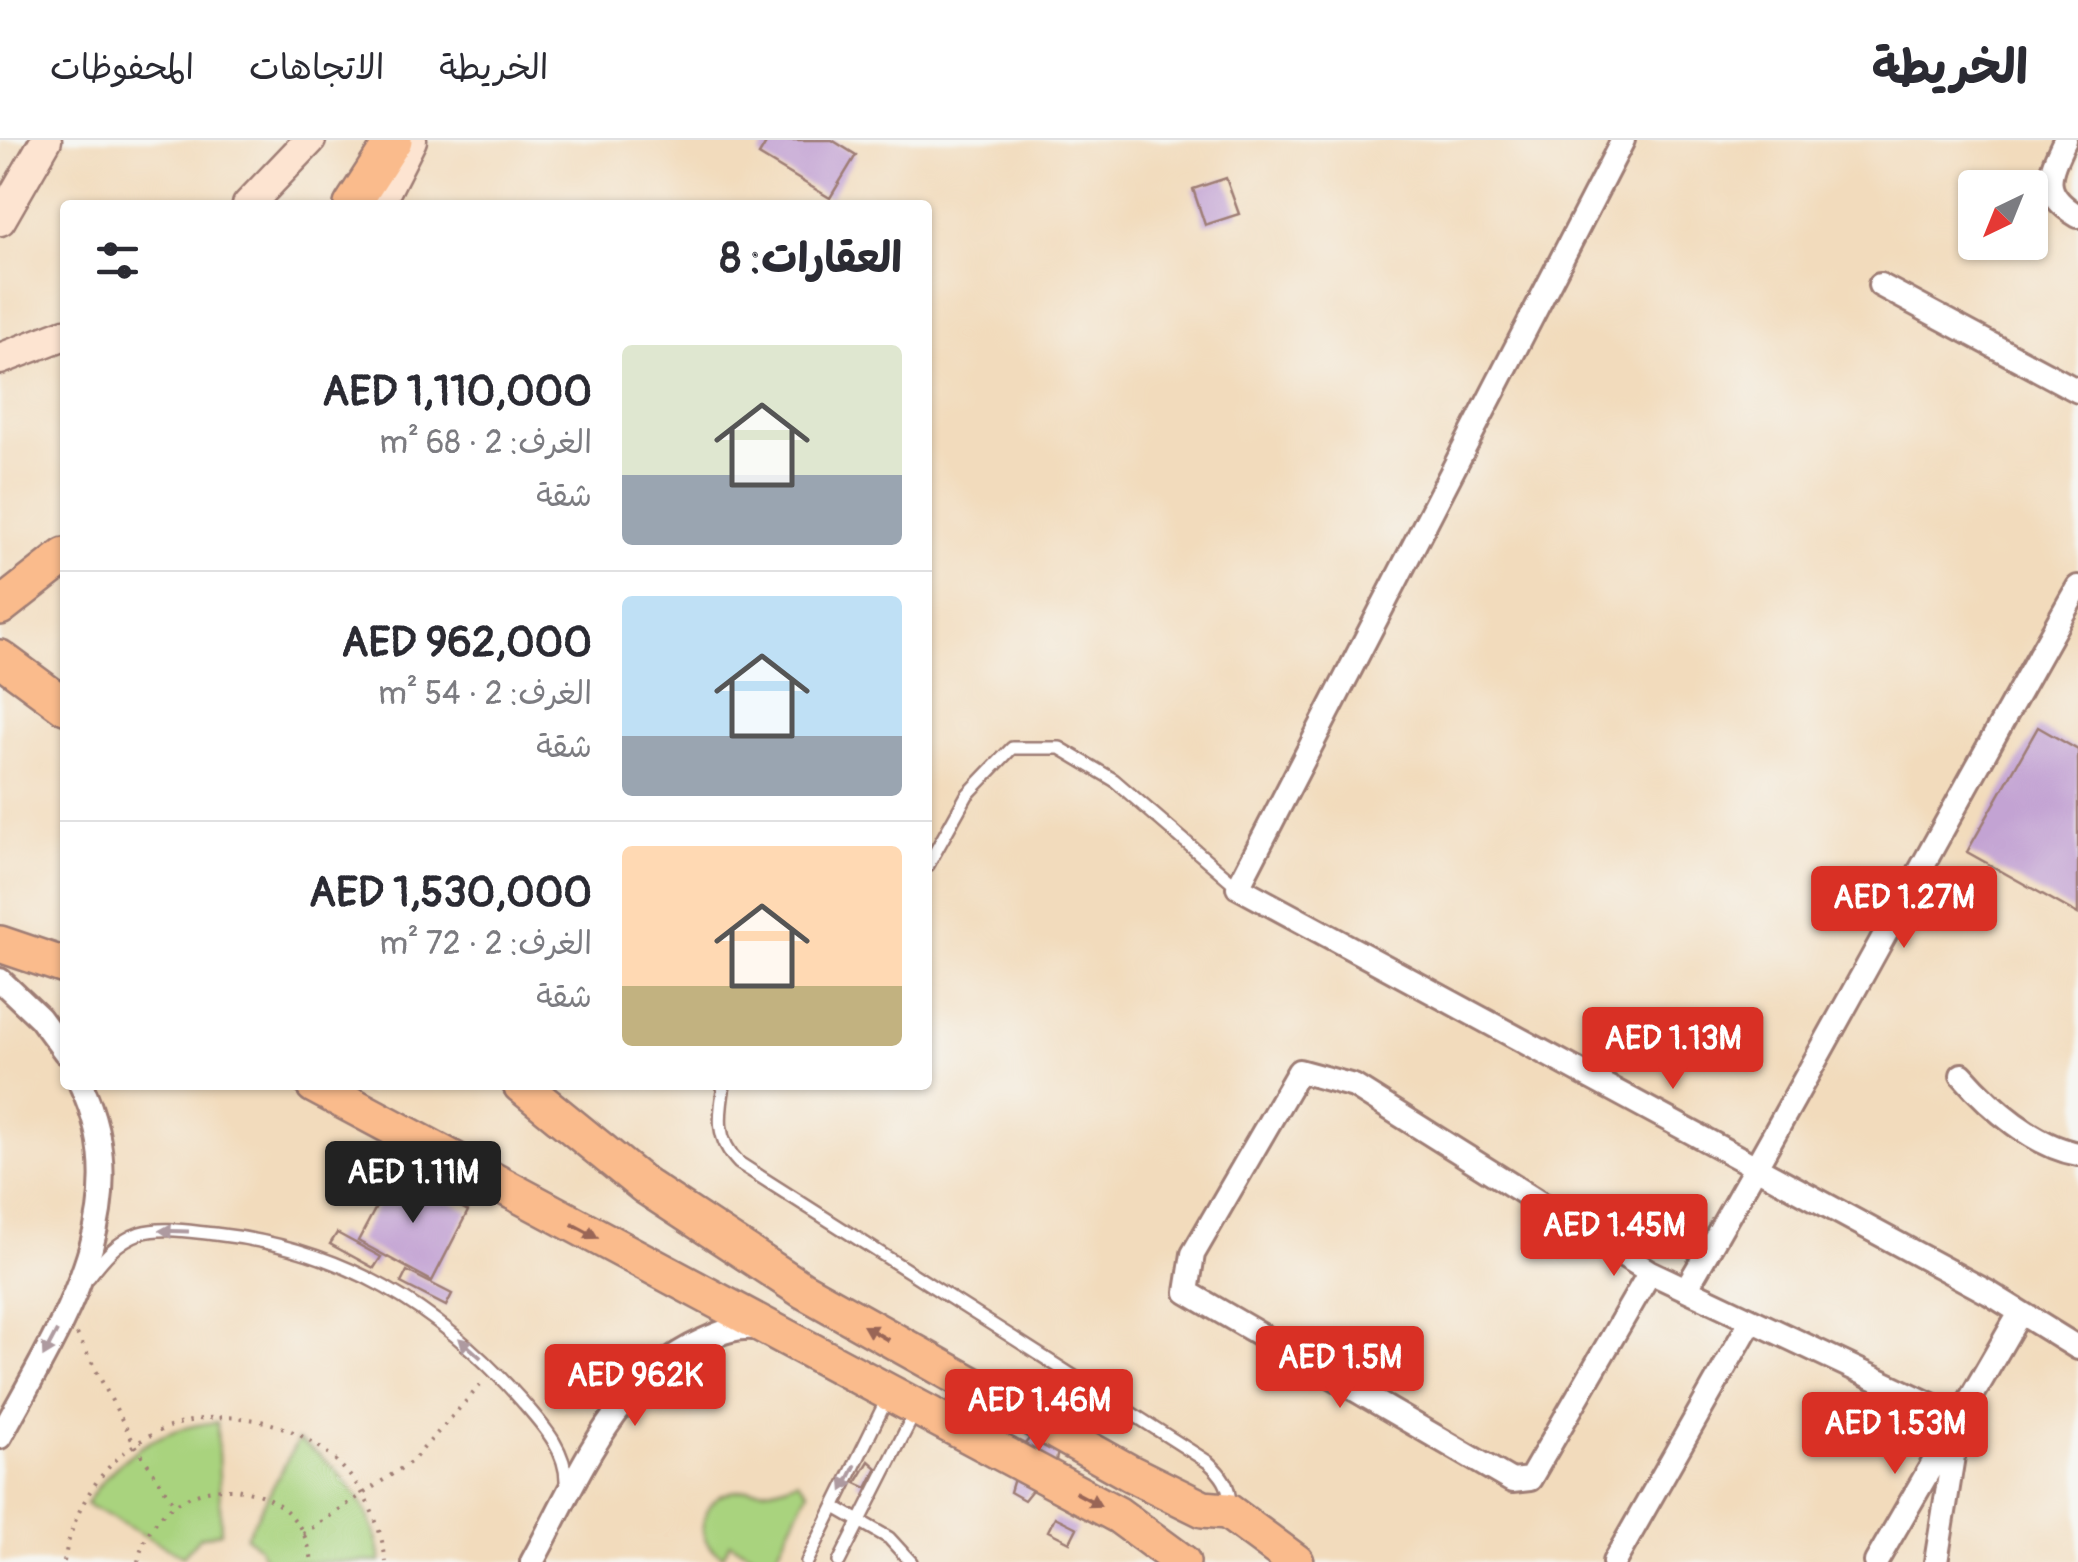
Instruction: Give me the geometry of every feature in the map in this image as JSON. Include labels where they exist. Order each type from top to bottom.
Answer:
[{"type":"main road","points":[[355,200],[394,140]]},
{"type":"main road","points":[[0,607],[60,560]]},
{"type":"main road","points":[[0,658],[60,702]]},
{"type":"main road","points":[[0,944],[60,964]]},
{"type":"main road","points":[[323,1090],[1118,1515],[1180,1561]]},
{"type":"main road","points":[[527,1090],[645,1186],[803,1290],[1130,1473],[1225,1515],[1296,1562]]},
{"type":"main road","points":[[1180,1561],[1176,1547],[1183,1524],[1225,1515]]},
{"type":"main road","points":[[1225,1515],[1249,1548],[1244,1562]]},
{"type":"street","points":[[0,220],[46,140]]},
{"type":"street","points":[[253,200],[310,140]]},
{"type":"street","points":[[381,200],[411,140]]},
{"type":"street","points":[[1623,140],[1238,887],[1757,1168],[2078,1348]]},
{"type":"street","points":[[2065,140],[2048,175],[2052,192],[2064,208],[2078,216]]},
{"type":"street","points":[[1880,285],[2078,391]]},
{"type":"street","points":[[0,359],[60,336]]},
{"type":"street","points":[[1686,1289],[2078,587]]},
{"type":"street","points":[[0,980],[40,1018],[60,1045]]},
{"type":"street","points":[[1650,1272],[1530,1479],[1512,1481],[1187,1292],[1193,1254],[1299,1070],[1354,1086],[1650,1272],[1959,1418]]},
{"type":"street","points":[[1962,1075],[1988,1104],[2059,1150],[2078,1154]]},
{"type":"street","points":[[0,1436],[67,1314],[94,1241],[102,1164],[98,1132],[83,1090]]},
{"type":"street","points":[[545,1090],[645,1186]]},
{"type":"street","points":[[1876,1562],[2020,1313]]},
{"type":"street","points":[[1614,1562],[1751,1321]]},
{"type":"street","points":[[532,1562],[618,1409],[641,1382],[695,1344],[725,1330],[749,1326],[779,1332]]},
{"type":"street","points":[[1936,1562],[1959,1418]]},
{"type":"lane","points":[[932,858],[968,796],[1012,748],[1060,748],[1114,780],[1238,887]]},
{"type":"lane","points":[[723,1090],[719,1119],[722,1139],[739,1162],[1208,1462],[1228,1487],[1225,1515]]},
{"type":"lane","points":[[79,1289],[110,1251],[138,1234],[154,1230],[244,1238],[351,1268],[398,1292],[446,1326],[494,1369],[532,1413],[563,1456],[566,1485],[558,1513]]},
{"type":"lane","points":[[807,1562],[835,1508],[904,1400]]},
{"type":"lane","points":[[839,1562],[861,1520],[904,1400]]},
{"type":"lane","points":[[835,1508],[889,1538],[911,1562]]},
{"type":"path","points":[[67,1314],[134,1444],[174,1504]]},
{"type":"path","points":[[303,1534],[412,1461],[494,1369]]},
{"type":"path","points":[[64,1562],[68,1535],[81,1502],[114,1458],[165,1428],[200,1419],[243,1418],[273,1424],[302,1436],[330,1455],[350,1476],[376,1521],[386,1562]]},
{"type":"path","points":[[138,1562],[154,1523],[174,1504],[196,1492],[220,1488],[245,1490],[268,1499],[288,1514],[303,1534],[312,1562]]},
{"type":"green space","points":[[217,1422],[221,1532],[200,1537],[183,1556],[86,1504],[111,1471],[141,1447],[176,1430]]},
{"type":"green space","points":[[298,1440],[329,1464],[354,1491],[371,1524],[381,1562],[267,1562],[258,1546],[246,1537]]},
{"type":"green space","points":[[798,1480],[808,1491],[773,1562],[730,1543],[723,1556],[707,1543],[703,1534],[706,1512],[719,1497]]},
{"type":"building","points":[[768,140],[832,140],[856,155],[830,198],[759,155]]},
{"type":"building","points":[[1226,178],[1239,214],[1205,225],[1193,189]]},
{"type":"building","points":[[2038,727],[2078,750],[2078,914],[1967,852]]},
{"type":"building","points":[[395,1172],[468,1211],[432,1281],[358,1241]]},
{"type":"building","points":[[337,1233],[381,1257],[374,1268],[330,1244]]},
{"type":"building","points":[[407,1271],[452,1294],[446,1306],[401,1283]]},
{"type":"building","points":[[1055,1407],[1068,1413],[1056,1460],[1024,1500],[1010,1492],[1024,1445]]},
{"type":"building","points":[[869,1461],[877,1468],[867,1488],[856,1483]]},
{"type":"building","points":[[1055,1517],[1077,1528],[1070,1542],[1048,1531]]}]
